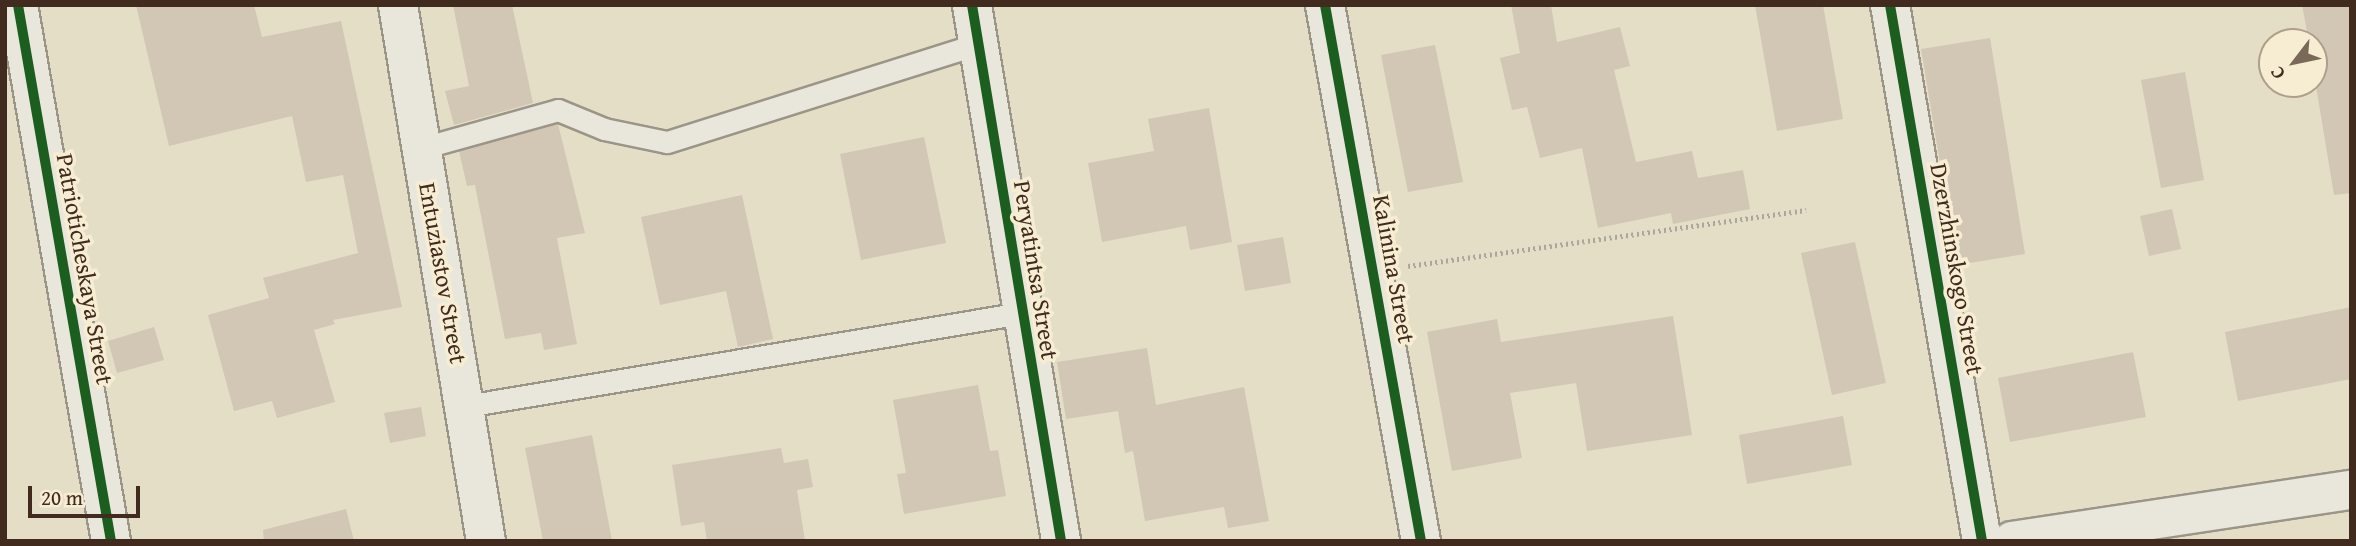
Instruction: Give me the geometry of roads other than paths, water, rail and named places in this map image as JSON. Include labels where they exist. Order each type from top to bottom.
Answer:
[{"type":"street","name":"Patrioticheskaya Street","points":[[18,5],[111,541]]},
{"type":"street","name":"Entuziastov Street","points":[[398,5],[466,406],[485,541]]},
{"type":"street","name":"Peryatintsa Street","points":[[972,5],[1061,541]]},
{"type":"street","name":"Kalinina Street","points":[[1325,5],[1421,541]]},
{"type":"street","name":"Dzerzhinskogo Street","points":[[1890,5],[1982,541]]},
{"type":"street","points":[[2012,541],[2351,490]]},
{"type":"lane","points":[[422,148],[558,110],[604,129],[667,142],[978,44]]},
{"type":"lane","points":[[466,406],[1022,313]]}]
